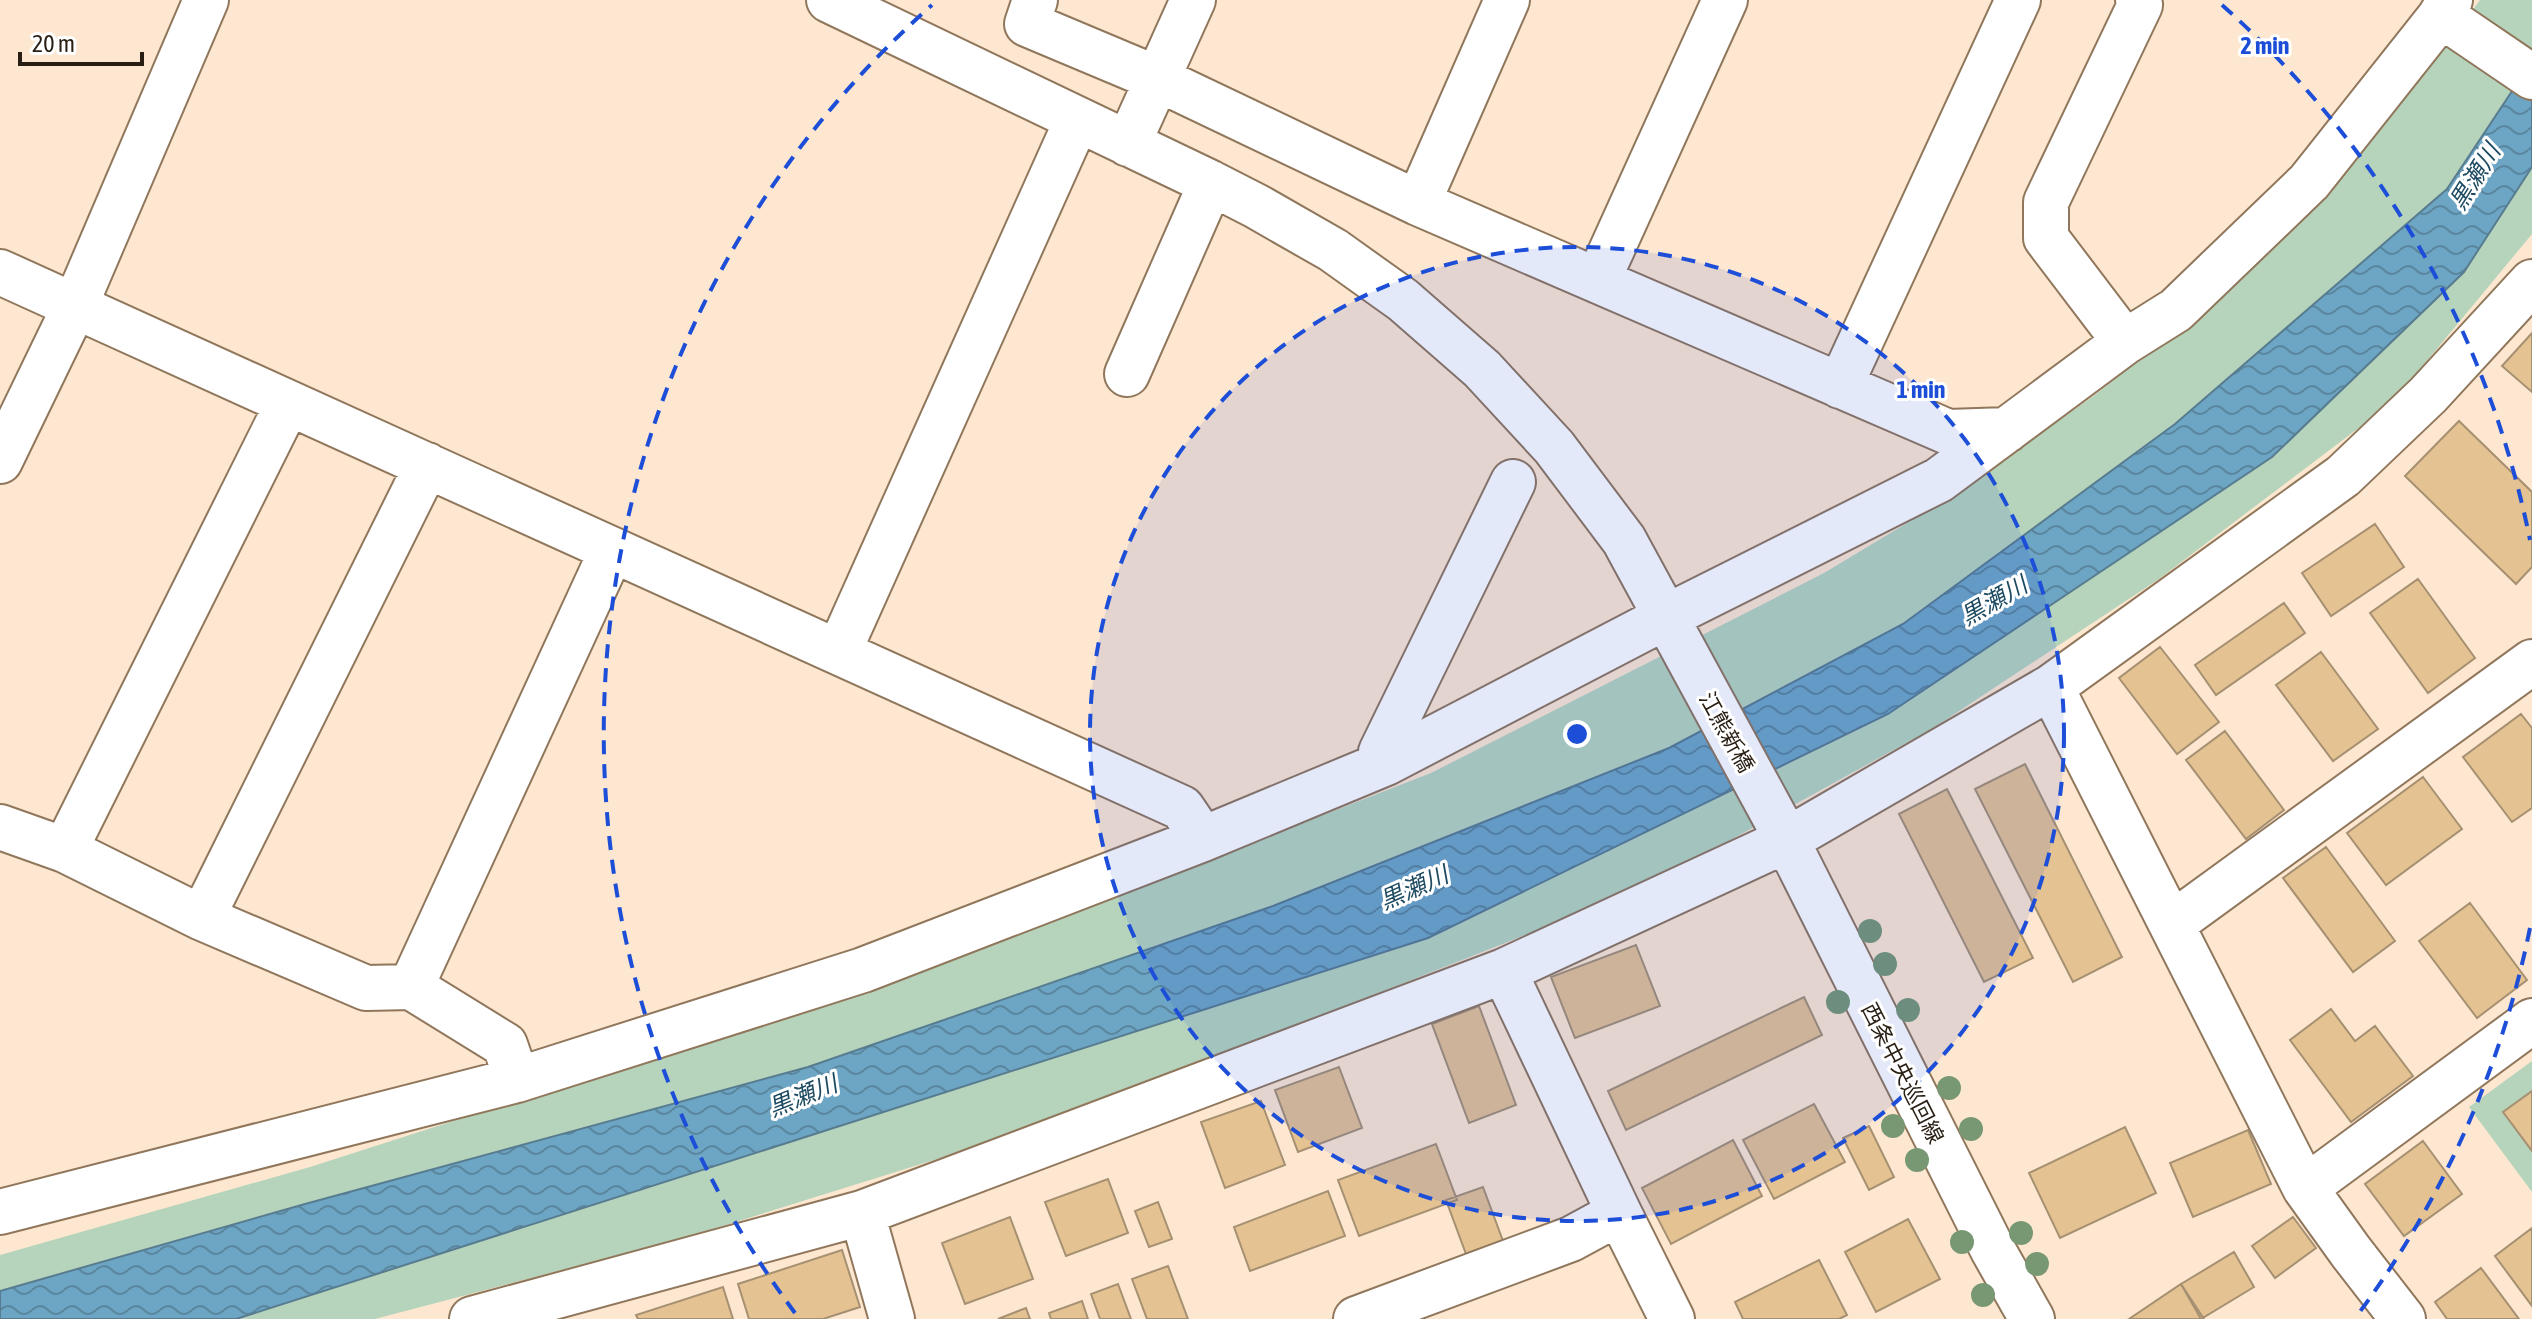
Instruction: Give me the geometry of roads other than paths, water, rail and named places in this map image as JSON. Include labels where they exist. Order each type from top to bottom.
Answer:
[{"type":"street","points":[[0,461],[75,306],[206,0]]},
{"type":"street","name":"江熊新橋","points":[[829,0],[1256,206],[1333,250],[1403,300],[1482,369],[1554,447],[1624,540],[1782,833]]},
{"type":"street","points":[[1035,0],[1027,24],[1158,79],[1418,203],[1948,432],[2007,430]]},
{"type":"street","points":[[1128,144],[1193,0]]},
{"type":"street","points":[[1418,203],[1507,0]]},
{"type":"street","points":[[1598,280],[1725,0]]},
{"type":"street","points":[[1840,386],[2018,0]]},
{"type":"street","points":[[2125,342],[2046,238],[2046,202],[2140,5],[2138,0]]},
{"type":"street","points":[[0,1212],[517,1080],[863,970],[1203,839],[1386,763],[1671,627],[1939,480],[2125,342],[2176,310],[2309,182],[2447,14],[2532,77]]},
{"type":"street","points":[[839,651],[1077,120]]},
{"type":"street","points":[[1127,374],[1211,183]]},
{"type":"street","points":[[0,272],[1182,808],[1203,839]]},
{"type":"street","points":[[472,1319],[862,1213],[1504,971],[1782,833],[2051,687],[2343,476],[2428,395],[2532,282]]},
{"type":"street","points":[[65,850],[288,403]]},
{"type":"street","points":[[202,918],[427,465]]},
{"type":"street","points":[[1386,763],[1381,752],[1513,482]]},
{"type":"street","points":[[411,987],[612,550]]},
{"type":"street","points":[[2172,924],[2532,662]]},
{"type":"street","points":[[2051,687],[2305,1188],[2403,1319]]},
{"type":"street","points":[[0,827],[65,850],[202,918],[366,988],[411,987],[505,1045],[517,1080]]},
{"type":"street","name":"西条中央巡回線","points":[[1782,833],[1986,1236],[2032,1319]]},
{"type":"street","points":[[1504,971],[1672,1319]]},
{"type":"street","points":[[2305,1188],[2532,1021]]},
{"type":"street","points":[[862,1213],[892,1319]]},
{"type":"street","points":[[1356,1319],[1571,1239],[1619,1213]]},
{"type":"water","name":"黒瀬川","points":[[2532,61],[2532,167],[2464,272],[2272,457],[1888,714],[1428,938],[236,1319],[0,1319],[0,1291],[808,1067],[1273,906],[1669,748],[1903,624],[2175,424],[2447,189]]}]
